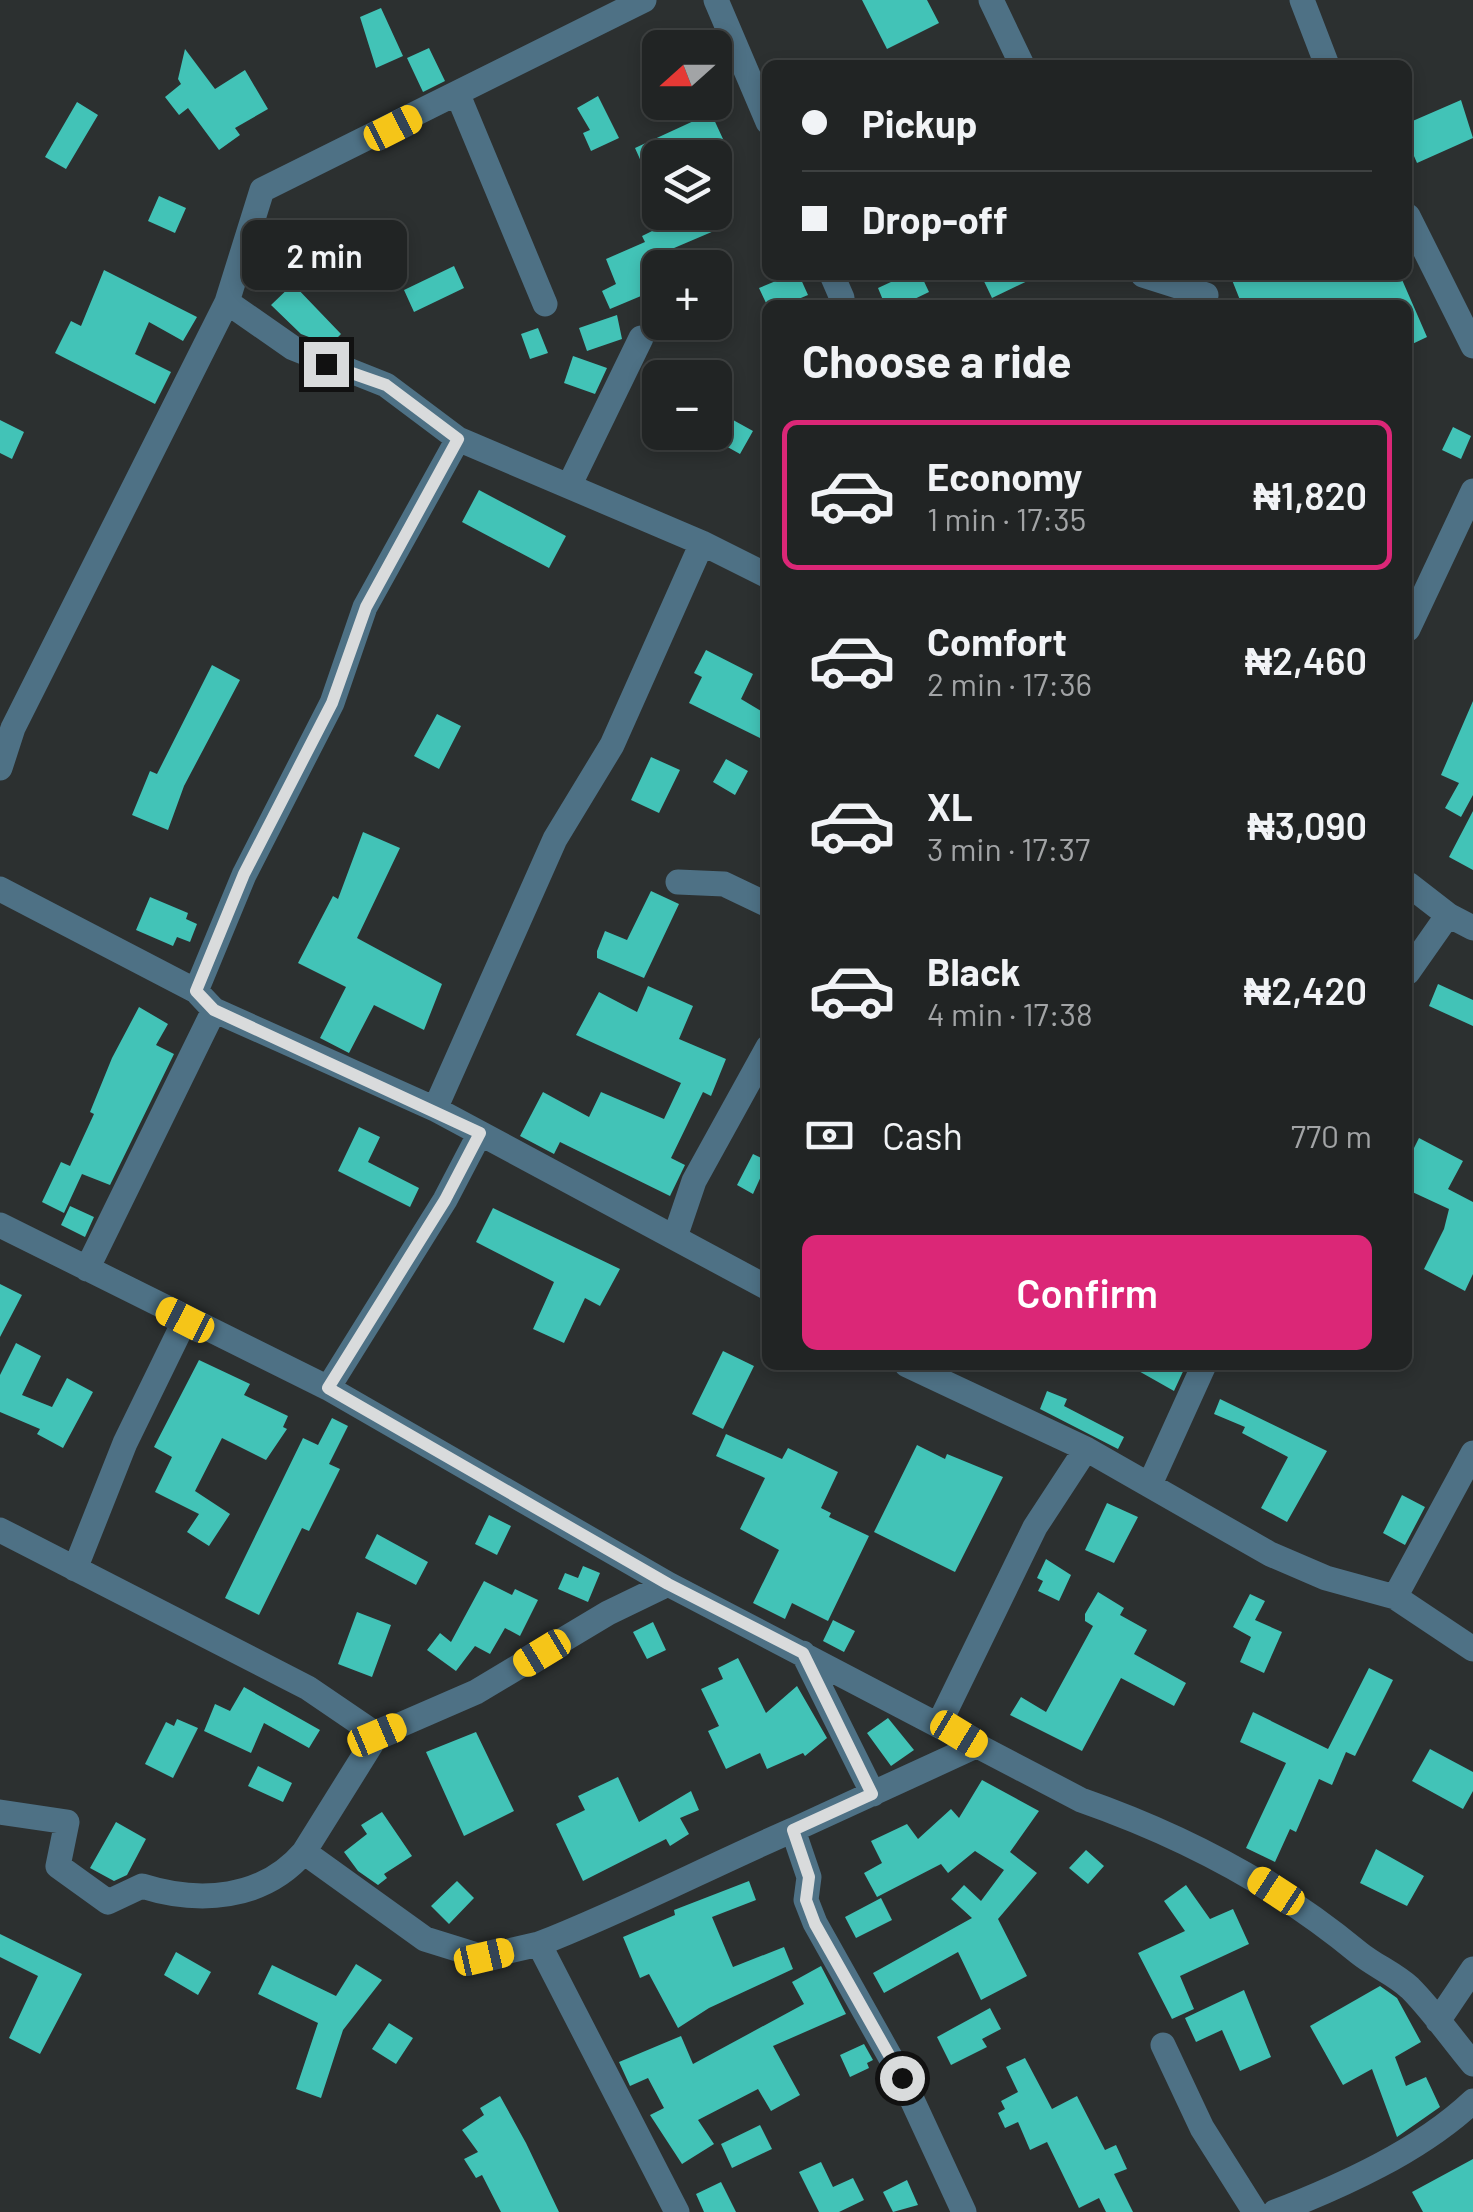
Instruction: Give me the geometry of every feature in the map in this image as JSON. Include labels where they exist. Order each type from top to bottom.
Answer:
[{"type":"street","points":[[0,768],[29,694],[227,302],[262,190],[458,96],[644,0]]},
{"type":"street","points":[[716,0],[762,108]]},
{"type":"street","points":[[991,0],[1020,60]]},
{"type":"street","points":[[1302,0],[1324,60]]},
{"type":"street","points":[[458,96],[545,304]]},
{"type":"street","points":[[1412,224],[1473,346]]},
{"type":"street","points":[[1158,280],[1206,296]]},
{"type":"street","points":[[227,302],[293,348],[386,385],[458,439],[702,543],[762,573]]},
{"type":"street","points":[[569,486],[641,338]]},
{"type":"street","points":[[196,991],[244,874],[332,703],[366,607],[458,439]]},
{"type":"street","points":[[1412,620],[1473,490]]},
{"type":"street","points":[[435,1109],[556,839],[612,746],[702,543]]},
{"type":"street","points":[[678,882],[724,884],[762,903]]},
{"type":"street","points":[[1412,887],[1448,916],[1473,928]]},
{"type":"street","points":[[0,890],[196,991],[214,1010],[435,1109],[762,1285]]},
{"type":"street","points":[[1412,966],[1448,916]]},
{"type":"street","points":[[87,1269],[214,1010]]},
{"type":"street","points":[[676,1237],[694,1180],[762,1058]]},
{"type":"street","points":[[328,1388],[445,1200],[480,1133]]},
{"type":"street","points":[[0,1225],[328,1388],[668,1584],[940,1722],[1081,1800],[1151,1824],[1249,1874],[1330,1926],[1361,1955],[1408,1986],[1473,2064]]},
{"type":"street","points":[[75,1569],[125,1443],[185,1320]]},
{"type":"street","points":[[920,1370],[1086,1450],[1270,1554],[1326,1578],[1395,1598],[1473,1650]]},
{"type":"street","points":[[1150,1484],[1202,1370]]},
{"type":"street","points":[[940,1722],[1036,1528],[1086,1450]]},
{"type":"street","points":[[1395,1598],[1473,1453]]},
{"type":"street","points":[[0,1530],[308,1688],[377,1735]]},
{"type":"street","points":[[0,1812],[67,1822],[58,1866],[108,1902],[142,1886],[176,1897],[215,1898],[254,1887],[292,1866],[304,1852],[377,1735],[476,1692],[608,1613],[668,1584]]},
{"type":"street","points":[[803,1653],[872,1794]]},
{"type":"street","points":[[304,1852],[425,1939],[484,1957],[540,1944],[635,1907],[725,1859],[978,1745]]},
{"type":"street","points":[[793,1830],[809,1877],[806,1900],[815,1924],[902,2078],[964,2212]]},
{"type":"street","points":[[540,1944],[677,2212]]},
{"type":"street","points":[[1438,2021],[1473,1969]]},
{"type":"street","points":[[1163,2045],[1202,2128],[1255,2212]]},
{"type":"street","points":[[1275,2212],[1330,2190],[1411,2144],[1473,2101]]},
{"type":"building","points":[[862,0],[927,0],[939,23],[887,49]]},
{"type":"building","points":[[381,8],[403,56],[376,68],[360,17]]},
{"type":"building","points":[[429,48],[445,81],[423,92],[407,58]]},
{"type":"building","points":[[185,49],[215,89],[245,70],[268,109],[235,128],[240,135],[219,150],[188,108],[179,115],[165,97],[181,84],[178,79]]},
{"type":"building","points":[[598,96],[619,138],[591,151],[583,133],[590,130],[577,108]]},
{"type":"building","points":[[1461,100],[1473,138],[1417,163],[1412,151],[1412,121]]},
{"type":"building","points":[[77,102],[98,115],[66,169],[45,157]]},
{"type":"building","points":[[696,120],[714,120],[723,140],[652,140]]},
{"type":"building","points":[[642,145],[642,164],[635,148]]},
{"type":"building","points":[[159,196],[186,208],[175,233],[148,221]]},
{"type":"building","points":[[654,230],[714,231],[669,250],[642,250],[642,296],[610,309],[602,291],[616,284],[606,259],[645,242],[642,236]]},
{"type":"building","points":[[454,266],[464,288],[414,312],[404,290]]},
{"type":"building","points":[[104,270],[197,317],[183,341],[149,322],[135,354],[171,372],[155,404],[55,353],[71,321],[81,326]]},
{"type":"building","points":[[778,280],[801,280],[808,295],[796,300],[765,300],[759,288]]},
{"type":"building","points":[[895,280],[923,280],[929,292],[912,300],[883,300],[878,288]]},
{"type":"building","points":[[983,280],[1030,280],[992,298]]},
{"type":"building","points":[[1232,280],[1402,280],[1411,300],[1240,300]]},
{"type":"building","points":[[293,284],[341,334],[330,345],[301,334],[271,305]]},
{"type":"building","points":[[1412,303],[1427,337],[1412,344]]},
{"type":"building","points":[[617,315],[622,339],[587,351],[579,328]]},
{"type":"building","points":[[538,328],[548,353],[530,359],[521,334]]},
{"type":"building","points":[[573,356],[607,368],[595,394],[564,383]]},
{"type":"building","points":[[732,419],[753,431],[740,454],[732,450]]},
{"type":"building","points":[[0,420],[24,432],[12,459],[0,453]]},
{"type":"building","points":[[1453,427],[1471,436],[1461,459],[1442,450]]},
{"type":"building","points":[[479,490],[566,536],[549,568],[462,522]]},
{"type":"building","points":[[706,650],[753,674],[741,699],[762,711],[762,739],[689,703],[702,677],[694,673]]},
{"type":"building","points":[[212,665],[240,680],[184,786],[168,830],[132,815],[150,771],[157,774]]},
{"type":"building","points":[[1473,701],[1473,795],[1461,817],[1445,808],[1459,783],[1441,775]]},
{"type":"building","points":[[437,714],[461,726],[439,769],[414,756]]},
{"type":"building","points":[[651,757],[680,770],[659,813],[631,800]]},
{"type":"building","points":[[726,759],[748,771],[735,795],[713,782]]},
{"type":"building","points":[[1473,811],[1473,870],[1449,857]]},
{"type":"building","points":[[363,832],[400,848],[357,938],[442,984],[424,1030],[374,1005],[349,1053],[320,1038],[346,987],[298,963],[333,896],[338,899]]},
{"type":"building","points":[[651,891],[679,904],[644,978],[597,958],[597,951],[605,931],[627,940]]},
{"type":"building","points":[[150,897],[188,913],[186,919],[197,924],[190,942],[177,937],[173,946],[136,930]]},
{"type":"building","points":[[1438,984],[1473,1000],[1473,1026],[1429,1006]]},
{"type":"building","points":[[648,986],[693,1006],[679,1039],[726,1059],[711,1096],[703,1092],[671,1158],[685,1165],[670,1196],[560,1142],[554,1154],[520,1136],[543,1092],[589,1117],[601,1092],[664,1119],[681,1083],[576,1035],[599,992],[637,1012]]},
{"type":"building","points":[[139,1007],[168,1024],[156,1045],[174,1054],[110,1185],[82,1174],[64,1213],[42,1202],[61,1162],[70,1166],[94,1114],[90,1112],[112,1058]]},
{"type":"building","points":[[359,1127],[380,1137],[368,1162],[419,1188],[410,1207],[338,1171]]},
{"type":"building","points":[[1419,1138],[1463,1161],[1448,1189],[1473,1202],[1473,1274],[1465,1291],[1424,1269],[1444,1229],[1449,1209],[1412,1192],[1412,1152]]},
{"type":"building","points":[[753,1154],[762,1158],[762,1174],[753,1194],[737,1185]]},
{"type":"building","points":[[70,1206],[94,1217],[85,1237],[61,1225]]},
{"type":"building","points":[[493,1208],[620,1269],[600,1306],[585,1298],[564,1343],[533,1329],[554,1282],[476,1242]]},
{"type":"building","points":[[0,1284],[22,1295],[0,1337]]},
{"type":"building","points":[[16,1343],[41,1356],[22,1395],[52,1407],[67,1378],[93,1392],[63,1448],[37,1434],[40,1429],[0,1412],[0,1375]]},
{"type":"building","points":[[723,1351],[754,1366],[723,1429],[692,1414]]},
{"type":"building","points":[[199,1360],[250,1384],[244,1395],[288,1416],[283,1427],[287,1429],[266,1460],[222,1438],[195,1491],[230,1514],[209,1546],[187,1532],[199,1514],[155,1492],[172,1457],[154,1447]]},
{"type":"building","points":[[1137,1370],[1184,1370],[1174,1391]]},
{"type":"building","points":[[1047,1391],[1067,1399],[1064,1406],[1124,1437],[1118,1449],[1040,1409]]},
{"type":"building","points":[[1220,1399],[1327,1451],[1287,1522],[1261,1508],[1288,1457],[1242,1433],[1245,1427],[1214,1414]]},
{"type":"building","points":[[332,1418],[348,1426],[329,1464],[340,1469],[309,1531],[302,1528],[259,1615],[225,1598],[303,1438],[318,1445]]},
{"type":"building","points":[[726,1434],[782,1459],[788,1448],[838,1472],[821,1508],[831,1513],[829,1517],[869,1536],[828,1621],[792,1603],[785,1619],[753,1603],[779,1550],[740,1529],[765,1478],[716,1456]]},
{"type":"building","points":[[917,1445],[945,1459],[947,1454],[1003,1477],[955,1572],[874,1532]]},
{"type":"building","points":[[1402,1495],[1425,1507],[1405,1545],[1383,1533]]},
{"type":"building","points":[[1107,1503],[1138,1517],[1114,1563],[1085,1550]]},
{"type":"building","points":[[489,1515],[511,1526],[497,1555],[475,1544]]},
{"type":"building","points":[[377,1534],[428,1562],[416,1585],[365,1558]]},
{"type":"building","points":[[1046,1559],[1071,1575],[1059,1601],[1038,1591],[1043,1581],[1037,1578]]},
{"type":"building","points":[[583,1566],[600,1573],[588,1602],[558,1589],[565,1573],[578,1578]]},
{"type":"building","points":[[484,1581],[512,1595],[515,1589],[538,1600],[520,1636],[505,1628],[490,1654],[475,1646],[456,1671],[427,1650],[440,1633],[451,1642]]},
{"type":"building","points":[[1098,1592],[1124,1608],[1120,1615],[1147,1630],[1134,1654],[1186,1683],[1174,1706],[1121,1678],[1082,1751],[1010,1715],[1021,1697],[1046,1712],[1093,1626],[1085,1621],[1085,1614]]},
{"type":"building","points":[[1250,1594],[1265,1601],[1255,1620],[1282,1632],[1264,1673],[1240,1662],[1251,1637],[1233,1627]]},
{"type":"building","points":[[357,1612],[391,1625],[372,1677],[338,1664]]},
{"type":"building","points":[[833,1620],[855,1631],[844,1652],[823,1641]]},
{"type":"building","points":[[653,1622],[666,1650],[647,1659],[633,1632]]},
{"type":"building","points":[[738,1658],[766,1713],[797,1686],[827,1738],[805,1756],[803,1753],[767,1769],[760,1753],[726,1769],[708,1731],[719,1726],[701,1689],[723,1679],[718,1668]]},
{"type":"building","points":[[1369,1668],[1393,1680],[1355,1756],[1346,1752],[1332,1785],[1319,1779],[1296,1832],[1290,1829],[1275,1862],[1246,1848],[1286,1763],[1240,1742],[1253,1712],[1328,1749]]},
{"type":"building","points":[[244,1687],[320,1730],[309,1748],[264,1723],[251,1753],[204,1731],[215,1704],[230,1711]]},
{"type":"building","points":[[888,1718],[914,1750],[891,1766],[867,1733]]},
{"type":"building","points":[[177,1719],[198,1728],[173,1778],[145,1764],[166,1722],[174,1726]]},
{"type":"building","points":[[476,1732],[514,1811],[464,1836],[426,1752]]},
{"type":"building","points":[[1430,1749],[1473,1772],[1473,1791],[1463,1809],[1412,1781]]},
{"type":"building","points":[[258,1766],[292,1783],[283,1802],[248,1786]]},
{"type":"building","points":[[618,1777],[639,1822],[691,1791],[699,1810],[680,1818],[689,1834],[670,1846],[666,1839],[583,1881],[556,1824],[585,1810],[578,1796]]},
{"type":"building","points":[[982,1780],[1039,1811],[1010,1852],[1037,1873],[998,1919],[1027,1976],[981,2000],[958,1952],[884,1993],[873,1973],[972,1918],[951,1899],[964,1885],[981,1901],[1004,1870],[975,1851],[948,1873],[941,1864],[877,1897],[864,1873],[882,1863],[871,1841],[907,1824],[918,1839],[951,1809],[959,1818]]},
{"type":"building","points":[[382,1812],[412,1856],[384,1874],[387,1878],[378,1885],[358,1871],[344,1852],[367,1834],[361,1825]]},
{"type":"building","points":[[116,1822],[146,1839],[127,1875],[114,1881],[90,1868]]},
{"type":"building","points":[[1376,1849],[1424,1876],[1407,1906],[1360,1883]]},
{"type":"building","points":[[1086,1850],[1104,1866],[1088,1884],[1069,1868]]},
{"type":"building","points":[[457,1881],[474,1898],[449,1924],[431,1906]]},
{"type":"building","points":[[749,1881],[756,1900],[712,1917],[733,1967],[784,1947],[793,1969],[709,2008],[678,2028],[649,1974],[640,1978],[623,1937],[675,1915],[674,1910]]},
{"type":"building","points":[[1186,1885],[1210,1919],[1233,1909],[1249,1944],[1180,1976],[1194,2009],[1172,2019],[1138,1953],[1185,1931],[1164,1901]]},
{"type":"building","points":[[881,1898],[892,1920],[856,1938],[845,1917]]},
{"type":"building","points":[[0,1934],[82,1974],[40,2054],[9,2038],[38,1976],[0,1957]]},
{"type":"building","points":[[176,1952],[211,1972],[198,1995],[164,1975]]},
{"type":"building","points":[[356,1964],[382,1980],[343,2030],[321,2098],[296,2089],[318,2023],[258,1994],[272,1965],[336,1996]]},
{"type":"building","points":[[821,1966],[846,2014],[773,2046],[800,2095],[771,2111],[758,2089],[698,2120],[714,2144],[682,2164],[650,2115],[664,2108],[648,2078],[630,2086],[619,2062],[681,2036],[693,2064],[804,2004],[792,1982]]},
{"type":"building","points":[[1380,1986],[1397,1998],[1421,2042],[1395,2057],[1406,2086],[1426,2077],[1440,2107],[1397,2137],[1372,2069],[1343,2085],[1310,2026]]},
{"type":"building","points":[[1244,1990],[1271,2057],[1240,2071],[1222,2030],[1196,2042],[1185,2018]]},
{"type":"building","points":[[990,2008],[1001,2029],[982,2039],[987,2047],[951,2065],[937,2037]]},
{"type":"building","points":[[389,2023],[413,2038],[396,2064],[372,2049]]},
{"type":"building","points":[[864,2044],[873,2060],[867,2063],[869,2068],[850,2077],[840,2055]]},
{"type":"building","points":[[1025,2058],[1052,2109],[1077,2096],[1105,2150],[1116,2145],[1127,2169],[1114,2174],[1133,2212],[1106,2212],[1099,2198],[1079,2208],[1047,2142],[1030,2150],[1018,2122],[1005,2128],[998,2113],[1005,2109],[1001,2101],[1018,2092],[1006,2067]]},
{"type":"building","points":[[500,2096],[559,2212],[501,2212],[482,2175],[476,2178],[464,2159],[478,2152],[462,2130],[484,2115],[480,2108]]},
{"type":"building","points":[[760,2125],[772,2149],[732,2168],[721,2144]]},
{"type":"building","points":[[1473,2159],[1473,2212],[1423,2212],[1412,2192]]},
{"type":"building","points":[[821,2162],[833,2187],[853,2178],[864,2200],[839,2212],[819,2212],[799,2172]]},
{"type":"building","points":[[907,2180],[918,2205],[893,2212],[883,2192]]},
{"type":"building","points":[[721,2182],[736,2212],[704,2212],[696,2194]]},
{"type":"route","points":[[326,364],[386,385],[458,439],[366,607],[332,703],[244,874],[196,991],[214,1010],[480,1133],[445,1200],[328,1388],[668,1584],[803,1653],[872,1794],[793,1830],[809,1877],[806,1900],[827,1950],[902,2078]]}]
